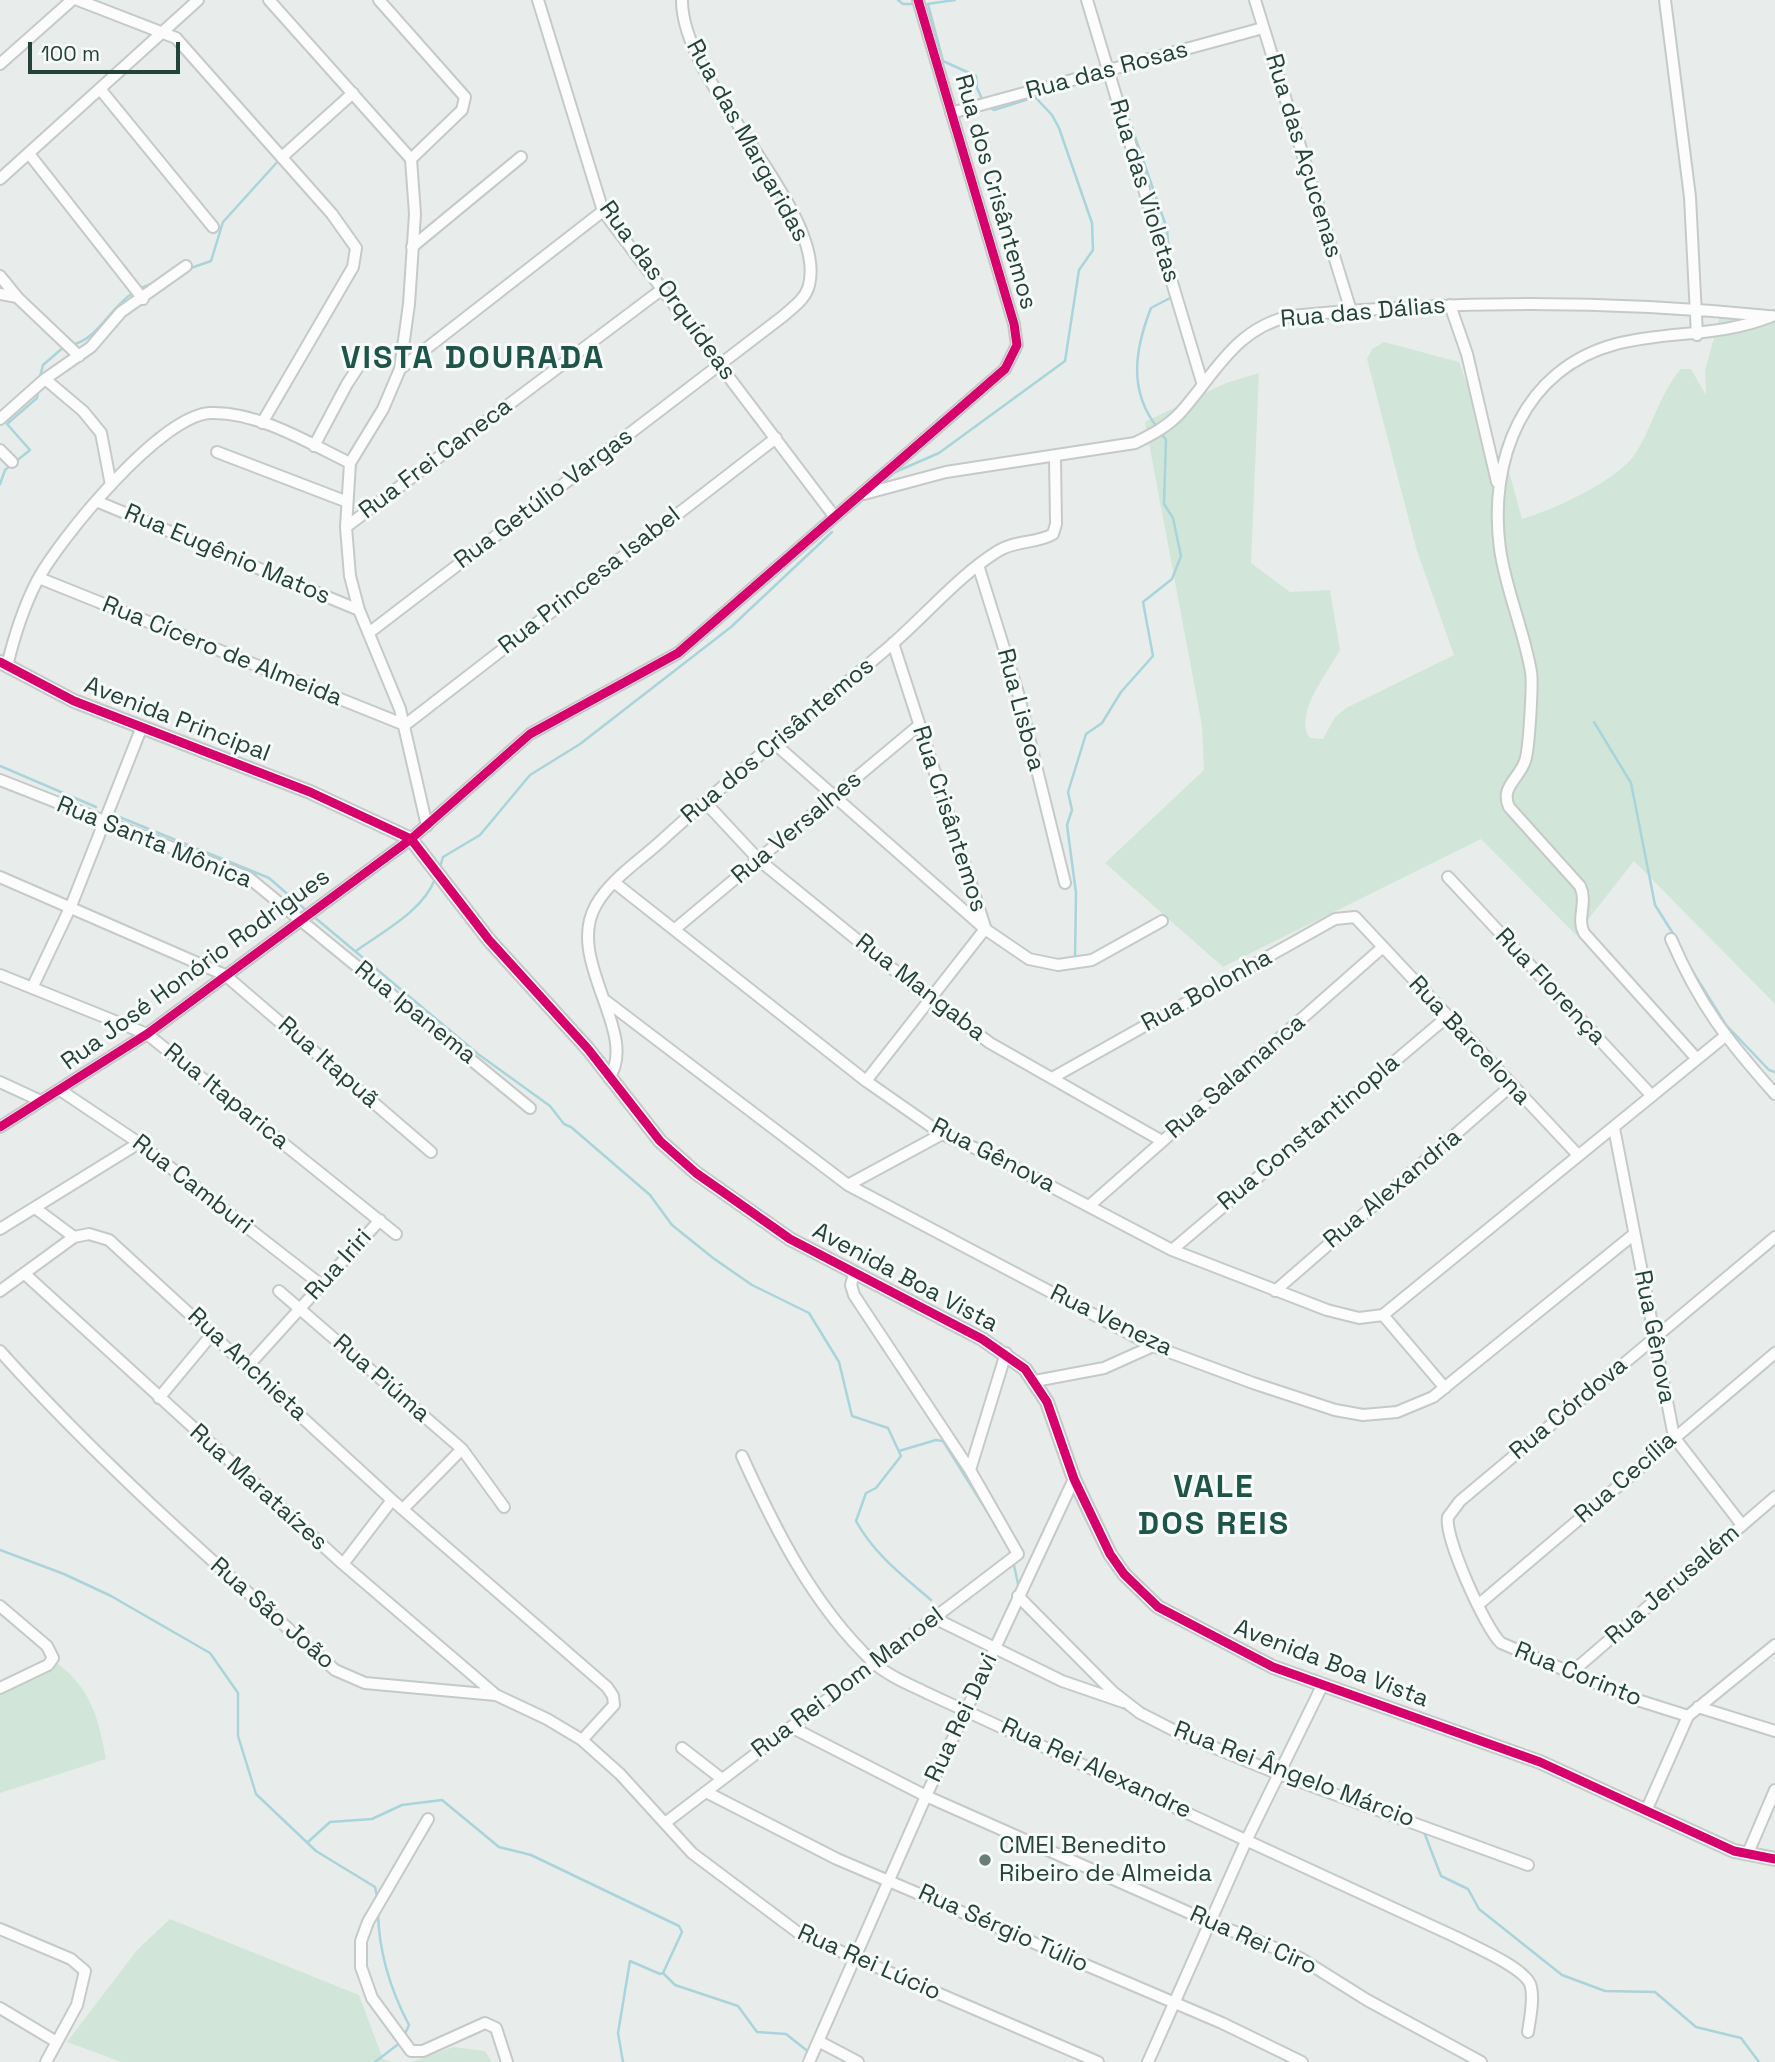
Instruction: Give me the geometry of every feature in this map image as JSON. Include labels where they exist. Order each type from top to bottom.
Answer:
[{"type":"street","points":[[0,64],[72,0]]},
{"type":"street","points":[[78,0],[162,31],[187,49],[353,241],[357,253],[353,267],[262,423]]},
{"type":"street","points":[[0,178],[30,155],[198,0]]},
{"type":"street","points":[[269,0],[411,159],[415,214],[410,304],[400,369],[383,409],[350,463],[345,501],[350,576],[359,610],[405,725],[427,827]]},
{"type":"street","points":[[379,0],[465,97],[462,110],[411,159]]},
{"type":"street","name":"Rua das Orquídeas","points":[[538,0],[603,211],[717,366],[837,514]]},
{"type":"street","name":"Rua das Margaridas","points":[[682,0],[682,14],[694,51],[802,232],[811,271],[809,286],[797,304],[717,366]]},
{"type":"street","name":"Rua dos Crisântemos","points":[[837,514],[1005,369],[1017,345],[1014,324],[918,0]]},
{"type":"street","name":"Rua das Violetas","points":[[1087,0],[1202,382]]},
{"type":"street","name":"Rua das Açucenas","points":[[1255,0],[1351,311]]},
{"type":"street","points":[[1665,0],[1689,197],[1698,335]]},
{"type":"street","name":"Rua das Rosas","points":[[951,113],[1263,28]]},
{"type":"street","points":[[100,89],[213,227]]},
{"type":"street","points":[[282,157],[353,93]]},
{"type":"street","points":[[30,155],[143,299]]},
{"type":"street","points":[[412,247],[521,157]]},
{"type":"street","points":[[400,369],[603,211]]},
{"type":"street","points":[[2,414],[79,356],[121,312],[186,266]]},
{"type":"street","points":[[0,276],[17,297],[79,356]]},
{"type":"street","name":"Rua Frei Caneca","points":[[346,527],[661,290]]},
{"type":"street","points":[[0,294],[17,297]]},
{"type":"street","name":"Rua das Dálias","points":[[858,496],[946,472],[1113,448],[1153,434],[1180,414],[1202,382],[1231,349],[1261,325],[1291,316],[1511,302],[1697,309],[1773,317]]},
{"type":"street","points":[[1450,305],[1467,354],[1498,487]]},
{"type":"street","points":[[1698,1059],[1584,933],[1580,921],[1584,894],[1580,886],[1509,807],[1505,797],[1506,790],[1520,773],[1529,748],[1532,687],[1531,673],[1500,552],[1498,487],[1511,434],[1518,419],[1531,401],[1567,366],[1615,345],[1730,331],[1773,317]]},
{"type":"street","points":[[314,446],[347,384],[368,352]]},
{"type":"street","name":"Rua Getúlio Vargas","points":[[370,632],[717,366]]},
{"type":"street","points":[[45,379],[83,411],[101,433],[111,485]]},
{"type":"street","points":[[4,664],[39,578],[96,500],[163,435],[196,416],[218,413],[262,423],[350,463]]},
{"type":"street","name":"Rua Princesa Isabel","points":[[405,725],[776,438]]},
{"type":"street","points":[[0,450],[12,462]]},
{"type":"street","points":[[218,452],[345,501]]},
{"type":"street","name":"Rua dos Crisântemos","points":[[609,1078],[617,1063],[606,1001],[589,957],[587,933],[595,906],[615,883],[704,801],[893,643],[978,565],[1008,545],[1053,534],[1056,524],[1055,457]]},
{"type":"street","name":"Rua Eugênio Matos","points":[[96,500],[359,610]]},
{"type":"street","name":"Rua José Honório Rodrigues","points":[[0,1127],[147,1034],[411,839],[530,734],[678,653],[837,514]]},
{"type":"street","name":"Rua Lisboa","points":[[978,565],[1021,704],[1065,883]]},
{"type":"street","name":"Rua Cícero de Almeida","points":[[39,578],[405,725]]},
{"type":"street","name":"Rua Crisântemos","points":[[866,1081],[985,929],[893,643]]},
{"type":"street","name":"Avenida Principal","points":[[4,664],[43,688],[342,807],[411,839]]},
{"type":"street","name":"Rua Versalhes","points":[[675,929],[918,726]]},
{"type":"street","points":[[32,988],[71,906],[141,729]]},
{"type":"street","points":[[775,744],[985,929],[1029,959],[1043,964],[1075,965],[1109,953],[1162,921]]},
{"type":"street","name":"Rua Santa Mônica","points":[[0,780],[249,878],[300,919]]},
{"type":"street","name":"Rua Mangaba","points":[[704,801],[760,860],[931,1000],[989,1043],[1162,1141]]},
{"type":"street","name":"Avenida Boa Vista","points":[[411,839],[489,940],[588,1049],[660,1141],[695,1173],[790,1239],[1006,1353],[1035,1381],[1047,1402],[1074,1479],[1115,1563],[1158,1607],[1234,1648],[1322,1686],[1485,1741],[1734,1850],[1775,1859]]},
{"type":"street","points":[[0,877],[225,975]]},
{"type":"street","name":"Rua Florença","points":[[1448,877],[1652,1096]]},
{"type":"street","name":"Rua Gênova","points":[[615,883],[866,1081],[942,1134],[993,1156],[1172,1250],[1347,1316],[1383,1315]]},
{"type":"street","name":"Rua Bolonha","points":[[1052,1078],[1335,919],[1355,917],[1363,924]]},
{"type":"street","name":"Rua Ipanema","points":[[300,919],[530,1108]]},
{"type":"street","name":"Rua Barcelona","points":[[1363,924],[1578,1155]]},
{"type":"street","points":[[1671,939],[1689,981],[1724,1037],[1775,1094]]},
{"type":"street","name":"Rua Salamanca","points":[[1089,1206],[1383,947]]},
{"type":"street","name":"Rua Itaparica","points":[[0,975],[147,1034],[396,1234]]},
{"type":"street","name":"Rua Itapuã","points":[[225,975],[431,1152]]},
{"type":"street","name":"Rua Veneza","points":[[606,1001],[848,1185],[1153,1346],[1335,1410],[1363,1415],[1396,1412],[1414,1406],[1445,1388],[1633,1235]]},
{"type":"street","name":"Rua Constantinopla","points":[[1172,1250],[1447,1017]]},
{"type":"street","points":[[1445,1388],[1383,1315],[1724,1037]]},
{"type":"street","points":[[0,1082],[41,1101]]},
{"type":"street","name":"Rua Alexandria","points":[[1275,1291],[1511,1086]]},
{"type":"street","name":"Rua Camburi","points":[[60,1090],[139,1143],[320,1284]]},
{"type":"street","name":"Rua Gênova","points":[[1614,1128],[1674,1437],[1742,1525]]},
{"type":"street","points":[[848,1185],[942,1134]]},
{"type":"street","points":[[0,1229],[139,1143]]},
{"type":"street","points":[[0,1291],[26,1275],[74,1237],[35,1208]]},
{"type":"street","name":"Rua Iriri","points":[[299,1309],[380,1220]]},
{"type":"street","name":"Rua Anchieta","points":[[74,1237],[97,1236],[109,1240],[392,1500],[607,1687],[613,1696],[614,1705],[582,1741]]},
{"type":"street","name":"Rua Córdova","points":[[1460,1501],[1775,1237]]},
{"type":"street","points":[[854,1274],[850,1285],[854,1295],[970,1470],[1017,1554],[1033,1563]]},
{"type":"street","name":"Rua Marataízes","points":[[26,1275],[343,1564],[496,1695]]},
{"type":"street","name":"Rua Piúma","points":[[279,1291],[462,1449],[504,1507]]},
{"type":"street","points":[[249,1366],[299,1309]]},
{"type":"street","points":[[159,1398],[213,1333]]},
{"type":"street","points":[[1035,1381],[1104,1368],[1153,1346]]},
{"type":"street","name":"Rua São João","points":[[0,1351],[57,1414],[131,1486],[334,1670],[365,1683],[496,1695],[582,1741],[665,1823]]},
{"type":"street","points":[[970,1470],[1006,1353]]},
{"type":"street","name":"Rua Cecília","points":[[1478,1605],[1775,1353]]},
{"type":"street","points":[[403,1509],[462,1449]]},
{"type":"street","name":"Rua Rei Alexandre","points":[[741,1456],[779,1537],[806,1580],[874,1664],[929,1694],[1458,1938],[1519,1971],[1528,1979],[1531,1988],[1528,2032]]},
{"type":"street","name":"Rua Rei Davi","points":[[809,2062],[926,1796],[1074,1479]]},
{"type":"street","name":"Rua Jerusalém","points":[[1572,1672],[1775,1497]]},
{"type":"street","points":[[343,1564],[392,1500]]},
{"type":"street","name":"Rua Corinto","points":[[1460,1501],[1448,1517],[1447,1529],[1478,1605],[1501,1643],[1631,1698],[1688,1716]]},
{"type":"street","name":"Rua Rei Dom Manoel","points":[[665,1823],[1017,1554]]},
{"type":"street","name":"Rua Rei Ângelo Márcio","points":[[1018,1596],[1126,1703],[1181,1734],[1279,1774],[1528,1865]]},
{"type":"street","points":[[0,1606],[47,1646],[53,1658],[48,1665],[0,1688]]},
{"type":"street","points":[[934,1618],[1062,1681],[1126,1703]]},
{"type":"street","points":[[1646,1811],[1688,1716],[1775,1645]]},
{"type":"street","points":[[1148,2062],[1247,1839],[1322,1686]]},
{"type":"street","points":[[1698,1707],[1775,1731]]},
{"type":"street","name":"Rua Rei Ciro","points":[[791,1727],[926,1796],[1210,1922],[1300,1958],[1367,2000],[1481,2062]]},
{"type":"street","points":[[682,1748],[722,1779]]},
{"type":"street","points":[[1748,1853],[1775,1790]]},
{"type":"street","name":"Rua Sérgio Túlio","points":[[706,1792],[788,1836],[1175,2006],[1222,2023],[1302,2062]]},
{"type":"street","points":[[428,1819],[363,1933],[360,1956],[365,1983],[377,2008],[411,2051],[424,2051],[485,2023],[496,2028],[507,2062]]},
{"type":"street","name":"Rua Rei Lúcio","points":[[665,1823],[692,1853],[800,1934],[1098,2062]]},
{"type":"street","points":[[0,1929],[71,1959],[85,1971],[77,2005],[55,2041],[46,2062]]},
{"type":"street","points":[[0,2008],[55,2041]]},
{"type":"street","points":[[820,2042],[858,2062]]},
{"type":"green space","points":[[1722,308],[1775,316],[1775,1004],[1634,861],[1576,935],[1481,839],[1223,967],[1105,863],[1204,770],[1202,726],[1145,422],[1226,383],[1259,373],[1251,563],[1290,592],[1330,590],[1340,650],[1314,693],[1306,717],[1310,738],[1323,739],[1335,717],[1346,708],[1454,655],[1417,551],[1367,359],[1372,349],[1384,342],[1459,362],[1499,474],[1509,472],[1522,519],[1551,509],[1585,492],[1616,473],[1628,462],[1637,451],[1668,388],[1681,369],[1691,369],[1706,395],[1705,371]]},
{"type":"green space","points":[[50,1658],[74,1678],[90,1701],[106,1759],[0,1793],[0,1688]]},
{"type":"green space","points":[[170,1919],[359,1995],[383,2059],[392,2062],[121,2062],[67,2042],[137,1950]]},
{"type":"green space","points":[[453,2047],[485,2051],[492,2062],[412,2062]]},
{"type":"waterway","points":[[898,0],[903,4],[917,4]]},
{"type":"waterway","points":[[927,4],[955,0]]},
{"type":"waterway","points":[[928,4],[943,61],[976,76],[977,88],[983,101]]},
{"type":"waterway","points":[[893,473],[939,453],[1065,361],[1079,270],[1093,250],[1092,223],[1052,115],[1035,97],[994,110],[987,106]]},
{"type":"waterway","points":[[1124,105],[1167,229],[1169,255]]},
{"type":"waterway","points":[[188,269],[211,261],[223,222],[280,159]]},
{"type":"waterway","points":[[139,289],[156,282]]},
{"type":"waterway","points":[[71,345],[89,337],[117,306],[134,292]]},
{"type":"waterway","points":[[1157,427],[1148,413],[1138,384],[1138,354],[1151,308],[1172,297]]},
{"type":"waterway","points":[[39,381],[43,365],[65,346]]},
{"type":"waterway","points":[[0,484],[5,470],[30,450],[7,424],[37,398],[38,391]]},
{"type":"waterway","points":[[1075,958],[1076,893],[1067,825],[1072,810],[1068,792],[1086,734],[1102,723],[1121,692],[1153,656],[1143,602],[1172,579],[1181,556],[1173,518],[1164,504],[1166,440],[1161,433]]},
{"type":"waterway","points":[[440,867],[443,857],[480,835],[530,775],[580,744],[731,627],[832,532]]},
{"type":"waterway","points":[[1594,722],[1631,783],[1655,905],[1674,935]]},
{"type":"waterway","points":[[0,766],[96,807]]},
{"type":"waterway","points":[[112,814],[269,878],[307,911]]},
{"type":"waterway","points":[[356,951],[412,911],[429,891],[435,879]]},
{"type":"waterway","points":[[313,916],[478,1054],[550,1106],[564,1124],[571,1127],[650,1195],[672,1225],[713,1258],[752,1285],[809,1313],[839,1362],[852,1416],[888,1428],[901,1456],[876,1488],[866,1493],[856,1521],[880,1554],[931,1600]]},
{"type":"waterway","points":[[1693,972],[1726,1025],[1769,1070],[1775,1072]]},
{"type":"waterway","points":[[899,1451],[936,1440],[943,1441],[995,1524]]},
{"type":"waterway","points":[[0,1550],[64,1574],[111,1596],[210,1653],[238,1693],[238,1736],[256,1794],[316,1851],[375,1887],[377,1896]]},
{"type":"waterway","points":[[1013,1561],[1019,1588]]},
{"type":"waterway","points":[[1118,1705],[1130,1712]]},
{"type":"waterway","points":[[1299,1787],[1402,1824]]},
{"type":"waterway","points":[[308,1842],[330,1822],[372,1819],[402,1805],[442,1800],[499,1847],[531,1855],[679,1926],[682,1932],[663,1973]]},
{"type":"waterway","points":[[1424,1832],[1441,1876],[1468,1889],[1479,1909],[1562,1975],[1605,1991],[1655,1992],[1696,2027],[1741,2038],[1759,2062]]},
{"type":"waterway","points":[[378,1913],[387,1971],[409,2025],[404,2036]]},
{"type":"waterway","points":[[623,2062],[618,2033],[630,1961],[663,1973],[675,1985],[738,2006],[757,2032],[786,2034],[810,2053]]},
{"type":"waterway","points":[[375,2062],[401,2042]]},
{"type":"cycle path","points":[[0,1127],[147,1034],[411,839],[530,734],[678,653],[1005,369],[1017,345],[1014,324],[918,0]]},
{"type":"cycle path","points":[[0,662],[74,701],[310,792],[411,839],[489,940],[588,1049],[660,1141],[696,1173],[790,1239],[982,1339],[1025,1369],[1047,1402],[1074,1479],[1110,1554],[1124,1574],[1158,1607],[1273,1667],[1540,1762],[1734,1851],[1775,1859]]},
{"type":"place","name":"CMEI Benedito Ribeiro de Almeida","points":[[985,1860]]},
{"type":"district","name":"VISTA DOURADA","points":[[473,359]]},
{"type":"district","name":"VALE DOS REIS","points":[[1214,1506]]}]
